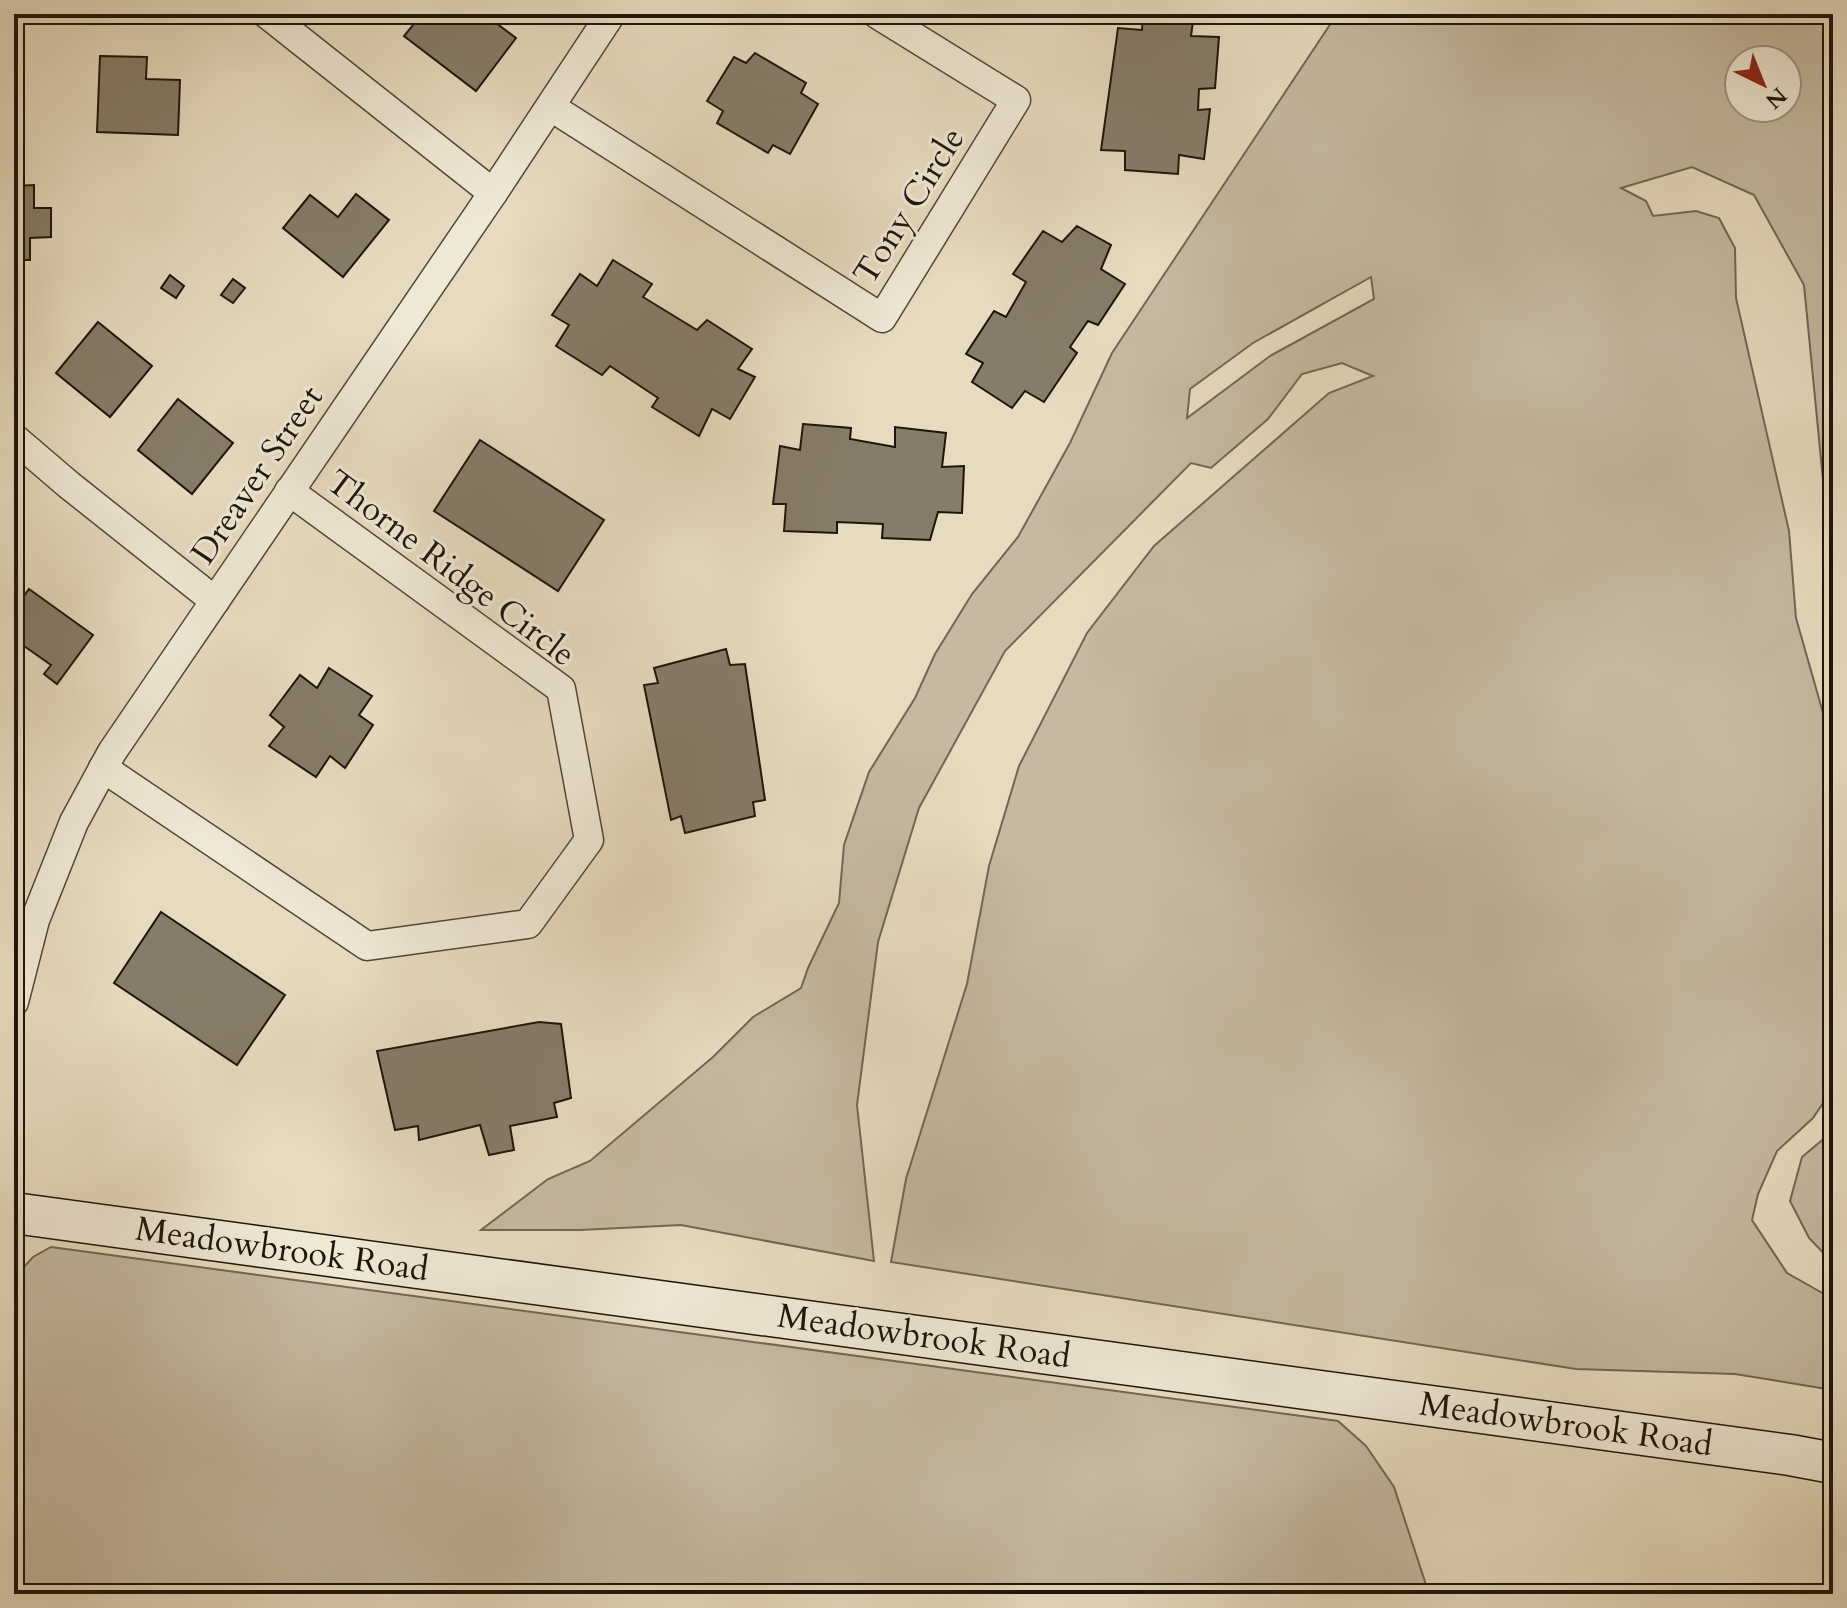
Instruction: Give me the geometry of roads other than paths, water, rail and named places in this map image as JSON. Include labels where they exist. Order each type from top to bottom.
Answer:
[{"type":"street","points":[[267,14],[493,193]]},
{"type":"street","name":"Dreaver Street","points":[[14,1002],[22,937],[35,920],[74,822],[103,768],[611,14]]},
{"type":"street","name":"Tony Circle","points":[[551,107],[882,318],[1016,100],[877,14]]},
{"type":"street","points":[[14,438],[215,601]]},
{"type":"street","name":"Thorne Ridge Circle","points":[[103,768],[367,946],[528,924],[589,840],[561,689],[289,491]]},
{"type":"street","name":"Meadowbrook Road","points":[[14,1213],[1775,1452],[1833,1463]]}]
